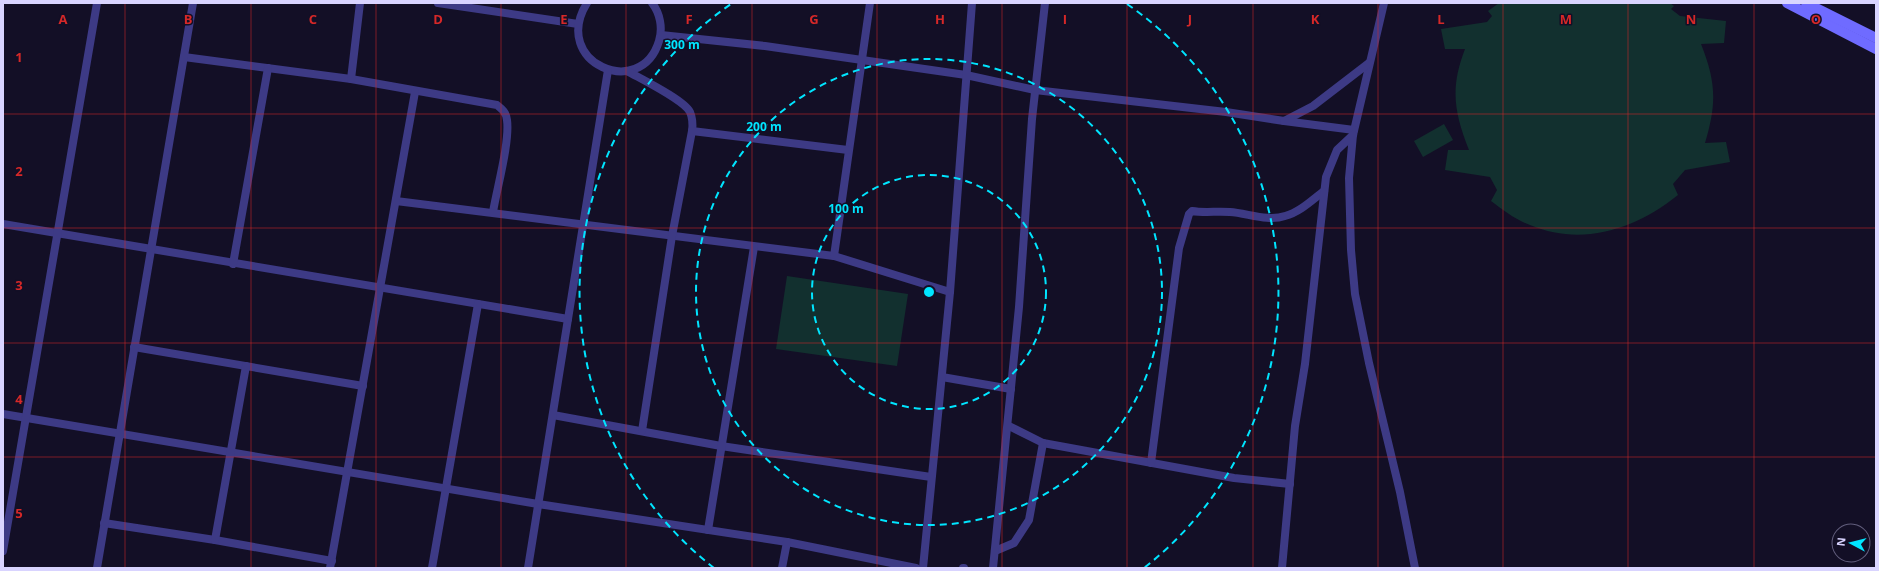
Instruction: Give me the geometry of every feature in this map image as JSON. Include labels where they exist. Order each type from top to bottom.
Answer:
[{"type":"main road","points":[[1787,3],[1876,49]]},
{"type":"main road","points":[[1806,3],[1818,6],[1876,38]]},
{"type":"street","points":[[3,551],[97,3]]},
{"type":"street","points":[[97,568],[193,3]]},
{"type":"street","points":[[351,79],[360,3]]},
{"type":"street","points":[[438,3],[578,24]]},
{"type":"street","points":[[587,3],[581,12],[578,24],[578,36],[585,53],[598,65],[608,70],[627,71],[639,66],[650,58],[657,48],[661,35],[660,21],[652,3]]},
{"type":"street","points":[[834,256],[870,3]]},
{"type":"street","points":[[923,568],[950,292],[972,3]]},
{"type":"street","points":[[993,568],[1009,426],[1035,90],[1045,3]]},
{"type":"street","points":[[1384,3],[1368,63],[1353,132],[1349,178],[1351,250],[1355,294],[1369,364],[1400,492],[1415,568]]},
{"type":"street","points":[[661,35],[765,46],[966,74],[1035,90],[1226,112],[1353,132]]},
{"type":"street","points":[[184,57],[351,79],[415,92],[497,105],[504,110],[507,118],[507,133],[493,212]]},
{"type":"street","points":[[1284,121],[1313,106],[1368,63]]},
{"type":"street","points":[[233,264],[268,68]]},
{"type":"street","points":[[528,568],[608,70]]},
{"type":"street","points":[[627,71],[674,98],[690,110],[693,120],[672,236],[642,431]]},
{"type":"street","points":[[104,523],[215,540],[331,564],[415,92]]},
{"type":"street","points":[[692,131],[848,150]]},
{"type":"street","points":[[1282,568],[1295,426],[1305,364],[1324,191],[1327,174],[1337,150],[1353,132]]},
{"type":"street","points":[[1151,463],[1179,248],[1189,214],[1192,211],[1222,212],[1275,218],[1284,217],[1302,208],[1324,191]]},
{"type":"street","points":[[396,201],[834,256],[950,292]]},
{"type":"street","points":[[3,224],[380,289],[568,319]]},
{"type":"street","points":[[708,530],[754,247]]},
{"type":"street","points":[[432,568],[478,304]]},
{"type":"street","points":[[134,347],[363,386]]},
{"type":"street","points":[[215,540],[246,366]]},
{"type":"street","points":[[942,377],[1012,388]]},
{"type":"street","points":[[3,414],[538,504],[787,542],[916,568]]},
{"type":"street","points":[[553,415],[721,446],[931,477]]},
{"type":"street","points":[[1009,426],[1043,443],[1234,478],[1290,484]]},
{"type":"street","points":[[995,551],[1014,543],[1029,520],[1043,443]]},
{"type":"street","points":[[782,568],[787,542]]},
{"type":"green space","points":[[1499,3],[1670,3],[1674,6],[1671,9],[1680,16],[1726,21],[1724,43],[1701,44],[1710,70],[1713,93],[1712,116],[1705,143],[1726,142],[1730,162],[1685,170],[1673,184],[1678,195],[1662,207],[1626,225],[1608,231],[1589,234],[1569,234],[1550,231],[1525,223],[1491,201],[1497,190],[1490,177],[1445,170],[1448,150],[1469,150],[1460,124],[1456,100],[1457,76],[1465,49],[1445,49],[1441,29],[1487,22],[1492,16],[1488,11]]},
{"type":"green space","points":[[1444,124],[1453,140],[1423,157],[1414,141]]},
{"type":"green space","points":[[787,276],[908,294],[897,366],[776,349]]}]
